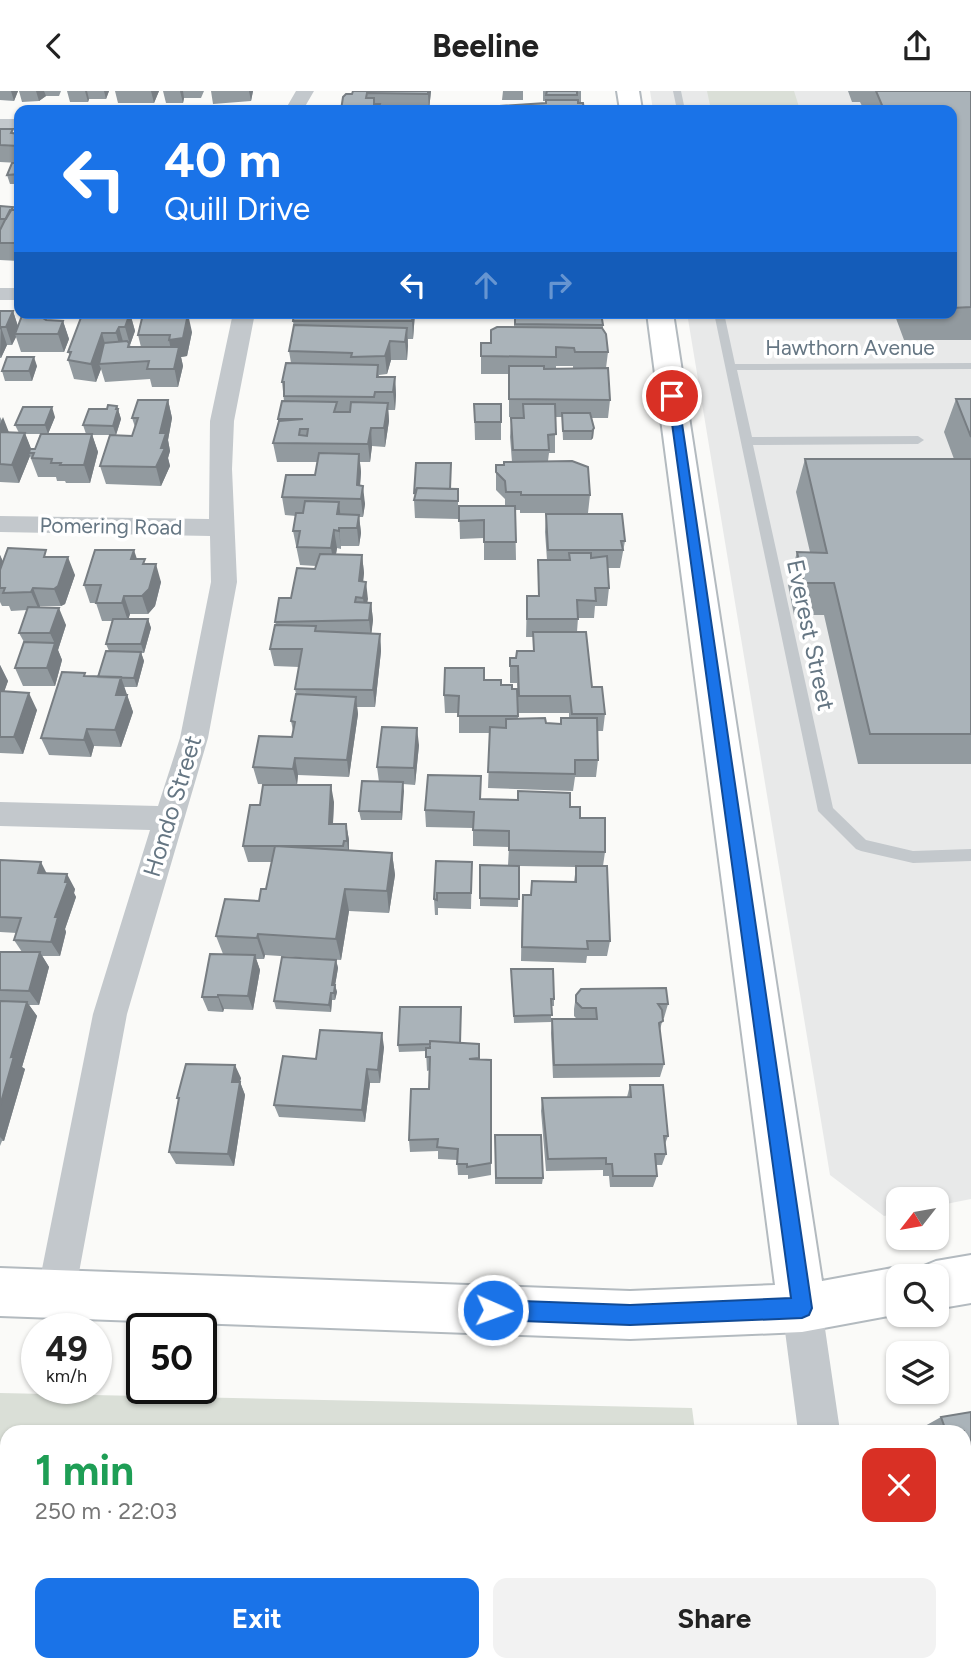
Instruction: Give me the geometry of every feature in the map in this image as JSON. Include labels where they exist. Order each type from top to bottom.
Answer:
[{"type":"street","name":"Hondo Street","points":[[55,1294],[110,1014],[194,738],[224,583],[222,421],[243,319]]},
{"type":"street","points":[[661,319],[818,1425]]},
{"type":"street","name":"Pomering Road","points":[[0,524],[222,528]]},
{"type":"street","points":[[0,814],[171,818]]},
{"type":"street","points":[[949,1283],[971,1279]]},
{"type":"street","points":[[0,1292],[630,1315],[802,1308],[886,1293]]},
{"type":"lane","name":"Everest Street","points":[[720,319],[826,811],[861,845],[913,857],[971,855]]},
{"type":"lane","name":"Hawthorn Avenue","points":[[729,367],[971,366]]},
{"type":"lane","points":[[745,441],[918,440]]},
{"type":"shaded area","points":[[650,91],[971,91],[971,1199],[949,1203],[949,1187],[886,1187],[884,1216],[830,1175],[688,319],[957,319],[957,105],[652,105]]},
{"type":"shaded area","points":[[707,91],[794,91],[798,105],[710,105]]},
{"type":"shaded area","points":[[0,1393],[21,1393],[21,1404],[112,1404],[112,1395],[126,1396],[126,1404],[217,1404],[217,1398],[692,1408],[694,1425],[0,1425]]},
{"type":"building","points":[[353,91],[428,91],[428,94],[367,93],[366,98],[374,98],[374,104],[380,105],[342,105],[343,97]]},
{"type":"building","points":[[547,91],[577,91],[577,95],[546,95]]},
{"type":"building","points":[[876,91],[971,91],[971,307],[957,308],[957,105],[882,105]]},
{"type":"building","points":[[546,100],[578,100],[578,103],[583,105],[515,105],[546,103]]},
{"type":"building","points":[[0,129],[13,129],[11,133],[14,133],[14,146],[0,145]]},
{"type":"building","points":[[12,163],[14,163],[14,174],[7,175]]},
{"type":"building","points":[[0,206],[13,207],[6,219],[0,219]]},
{"type":"building","points":[[10,210],[14,210],[14,243],[0,243],[0,230]]},
{"type":"building","points":[[0,311],[13,311],[6,327],[0,329]]},
{"type":"building","points":[[21,319],[63,321],[58,334],[15,334]]},
{"type":"building","points":[[80,319],[128,319],[125,327],[119,327],[116,333],[102,333],[91,364],[68,360],[71,352],[68,352]]},
{"type":"building","points":[[142,319],[187,319],[183,338],[169,340],[170,335],[138,335]]},
{"type":"building","points":[[293,319],[412,319],[412,321]]},
{"type":"building","points":[[515,319],[602,319],[603,325],[515,324]]},
{"type":"building","points":[[294,325],[407,328],[405,342],[390,341],[385,356],[351,357],[352,353],[289,351]]},
{"type":"building","points":[[497,327],[602,328],[606,334],[608,352],[575,352],[574,348],[556,347],[556,357],[481,356],[481,343],[491,343],[491,330]]},
{"type":"building","points":[[127,341],[128,347],[179,347],[174,369],[147,369],[149,361],[99,364],[104,343]]},
{"type":"building","points":[[7,357],[34,357],[29,371],[2,371]]},
{"type":"building","points":[[286,363],[378,365],[377,377],[395,377],[393,392],[375,392],[374,397],[284,396],[282,382]]},
{"type":"building","points":[[509,366],[544,366],[544,369],[608,368],[610,400],[509,399]]},
{"type":"building","points":[[956,399],[971,399],[971,437]]},
{"type":"building","points":[[138,400],[168,400],[160,433],[166,433],[161,448],[165,448],[156,467],[100,466],[110,435],[132,436],[138,418],[132,418]]},
{"type":"building","points":[[282,401],[337,402],[334,412],[350,412],[351,402],[388,403],[384,428],[371,428],[368,444],[273,443],[279,421],[303,419],[278,419]],"holes":[[[300,429],[308,429],[307,436],[299,435]]]},
{"type":"building","points":[[474,404],[501,404],[501,422],[475,422]]},
{"type":"building","points":[[523,404],[555,404],[556,434],[548,435],[549,450],[513,450],[511,418],[524,418]]},
{"type":"building","points":[[108,405],[117,406],[118,409],[113,426],[83,425],[89,409],[107,409]]},
{"type":"building","points":[[23,407],[52,407],[45,425],[15,425]]},
{"type":"building","points":[[562,413],[590,413],[594,428],[592,431],[563,431]]},
{"type":"building","points":[[0,432],[25,433],[12,465],[0,464]]},
{"type":"building","points":[[41,434],[92,434],[84,465],[60,465],[61,463],[51,463],[52,459],[32,458],[34,453],[29,453],[30,449],[35,449]]},
{"type":"building","points":[[319,453],[359,454],[357,485],[363,486],[361,499],[282,497],[286,475],[315,475]]},
{"type":"building","points":[[805,459],[971,459],[971,734],[870,734],[834,583],[804,583],[797,552],[827,553]]},
{"type":"building","points":[[572,461],[588,467],[590,495],[521,495],[521,492],[506,492],[505,481],[496,472],[496,465],[504,465],[504,462]]},
{"type":"building","points":[[416,463],[451,463],[450,489],[417,488],[414,494]]},
{"type":"building","points":[[417,488],[458,489],[458,501],[414,500]]},
{"type":"building","points":[[305,501],[339,502],[337,514],[359,515],[357,528],[334,530],[331,548],[297,547],[300,531],[293,531],[296,513],[303,513]]},
{"type":"building","points":[[459,506],[515,506],[516,542],[484,542],[484,520],[459,521]]},
{"type":"building","points":[[546,514],[622,514],[625,541],[621,541],[623,550],[548,550]]},
{"type":"building","points":[[8,548],[46,550],[44,557],[68,557],[58,586],[54,589],[33,588],[31,592],[3,593],[5,588],[0,588],[0,570]]},
{"type":"building","points":[[95,550],[134,550],[131,559],[145,559],[143,564],[156,564],[149,589],[142,596],[124,596],[122,603],[96,603],[101,585],[84,585]]},
{"type":"building","points":[[569,553],[591,553],[591,558],[607,556],[609,588],[595,588],[596,601],[577,600],[578,619],[527,619],[527,596],[539,596],[538,560],[570,560]]},
{"type":"building","points":[[320,554],[362,555],[359,581],[366,582],[363,598],[356,597],[355,602],[371,603],[369,620],[275,622],[279,598],[291,598],[297,568],[315,569]]},
{"type":"building","points":[[28,607],[59,608],[50,633],[19,633]]},
{"type":"building","points":[[113,619],[148,619],[141,644],[106,644]]},
{"type":"building","points":[[275,625],[316,626],[315,631],[380,634],[373,690],[295,689],[302,649],[270,649]]},
{"type":"building","points":[[533,632],[586,632],[592,687],[602,687],[605,714],[572,714],[570,696],[519,696],[518,666],[510,666],[510,658],[516,658],[517,651],[534,651]]},
{"type":"building","points":[[24,642],[55,643],[47,668],[15,668]]},
{"type":"building","points":[[106,651],[141,652],[134,678],[98,677]]},
{"type":"building","points":[[445,668],[484,668],[484,680],[501,680],[501,685],[512,685],[512,689],[517,689],[518,716],[458,716],[459,696],[444,695]]},
{"type":"building","points":[[62,672],[85,673],[84,676],[121,677],[116,695],[127,695],[115,730],[87,729],[84,740],[41,738]]},
{"type":"building","points":[[0,691],[29,693],[14,737],[0,737]]},
{"type":"building","points":[[296,694],[356,697],[347,760],[295,758],[293,769],[253,767],[259,736],[292,737],[295,722],[291,721]]},
{"type":"building","points":[[545,718],[546,723],[561,724],[561,718],[597,718],[598,760],[575,760],[575,774],[488,772],[490,727],[506,728],[506,719]]},
{"type":"building","points":[[382,727],[417,728],[414,768],[377,767]]},
{"type":"building","points":[[428,775],[481,776],[480,799],[518,800],[518,791],[570,793],[570,807],[580,807],[580,818],[605,818],[605,852],[509,850],[509,831],[473,830],[474,812],[425,810]]},
{"type":"building","points":[[362,781],[403,782],[401,812],[359,811]]},
{"type":"building","points":[[263,785],[331,785],[329,824],[346,824],[347,841],[344,841],[343,846],[243,846],[250,805],[260,805]]},
{"type":"building","points":[[275,846],[392,853],[387,891],[345,889],[336,939],[258,934],[257,938],[216,936],[225,899],[259,901],[261,889],[266,889]]},
{"type":"building","points":[[0,860],[41,862],[38,873],[67,874],[65,882],[68,882],[55,917],[58,917],[51,942],[14,940],[21,918],[0,917]]},
{"type":"building","points":[[436,861],[472,862],[471,893],[437,893],[437,900],[434,899]]},
{"type":"building","points":[[480,865],[519,866],[519,899],[480,898]]},
{"type":"building","points":[[576,866],[607,866],[610,941],[587,941],[588,949],[522,947],[523,895],[531,895],[532,881],[576,882]]},
{"type":"building","points":[[0,952],[40,952],[29,991],[0,990]]},
{"type":"building","points":[[210,954],[255,955],[248,996],[202,997]]},
{"type":"building","points":[[282,957],[336,960],[332,985],[335,985],[334,993],[331,993],[329,1005],[274,1001]]},
{"type":"building","points":[[511,969],[553,969],[552,1015],[514,1016]]},
{"type":"building","points":[[666,988],[668,1004],[658,1004],[662,1010],[663,1021],[659,1023],[664,1064],[554,1065],[552,1019],[597,1019],[596,1008],[582,1008],[576,1002],[576,995],[581,989]]},
{"type":"building","points":[[0,1001],[27,1002],[0,1106]]},
{"type":"building","points":[[400,1007],[461,1007],[460,1043],[430,1041],[430,1044],[398,1045]]},
{"type":"building","points":[[320,1030],[382,1033],[378,1070],[367,1069],[362,1110],[274,1105],[283,1056],[316,1059]]},
{"type":"building","points":[[430,1041],[479,1044],[479,1058],[469,1059],[491,1060],[491,1163],[467,1167],[467,1164],[457,1164],[458,1149],[437,1147],[438,1139],[409,1140],[411,1089],[429,1089],[430,1057],[426,1057],[426,1048],[430,1048]]},
{"type":"building","points":[[186,1064],[235,1065],[232,1082],[240,1082],[228,1154],[169,1152],[177,1098]]},
{"type":"building","points":[[630,1085],[663,1085],[668,1136],[664,1136],[666,1154],[655,1154],[657,1176],[613,1176],[612,1164],[606,1164],[606,1158],[548,1159],[542,1098],[631,1097]]},
{"type":"building","points":[[495,1135],[541,1135],[543,1178],[496,1178]]},
{"type":"building","points":[[971,1412],[971,1425],[944,1425],[941,1417]]},
{"type":"route","points":[[493,1310],[630,1315],[802,1308],[672,396]]}]
